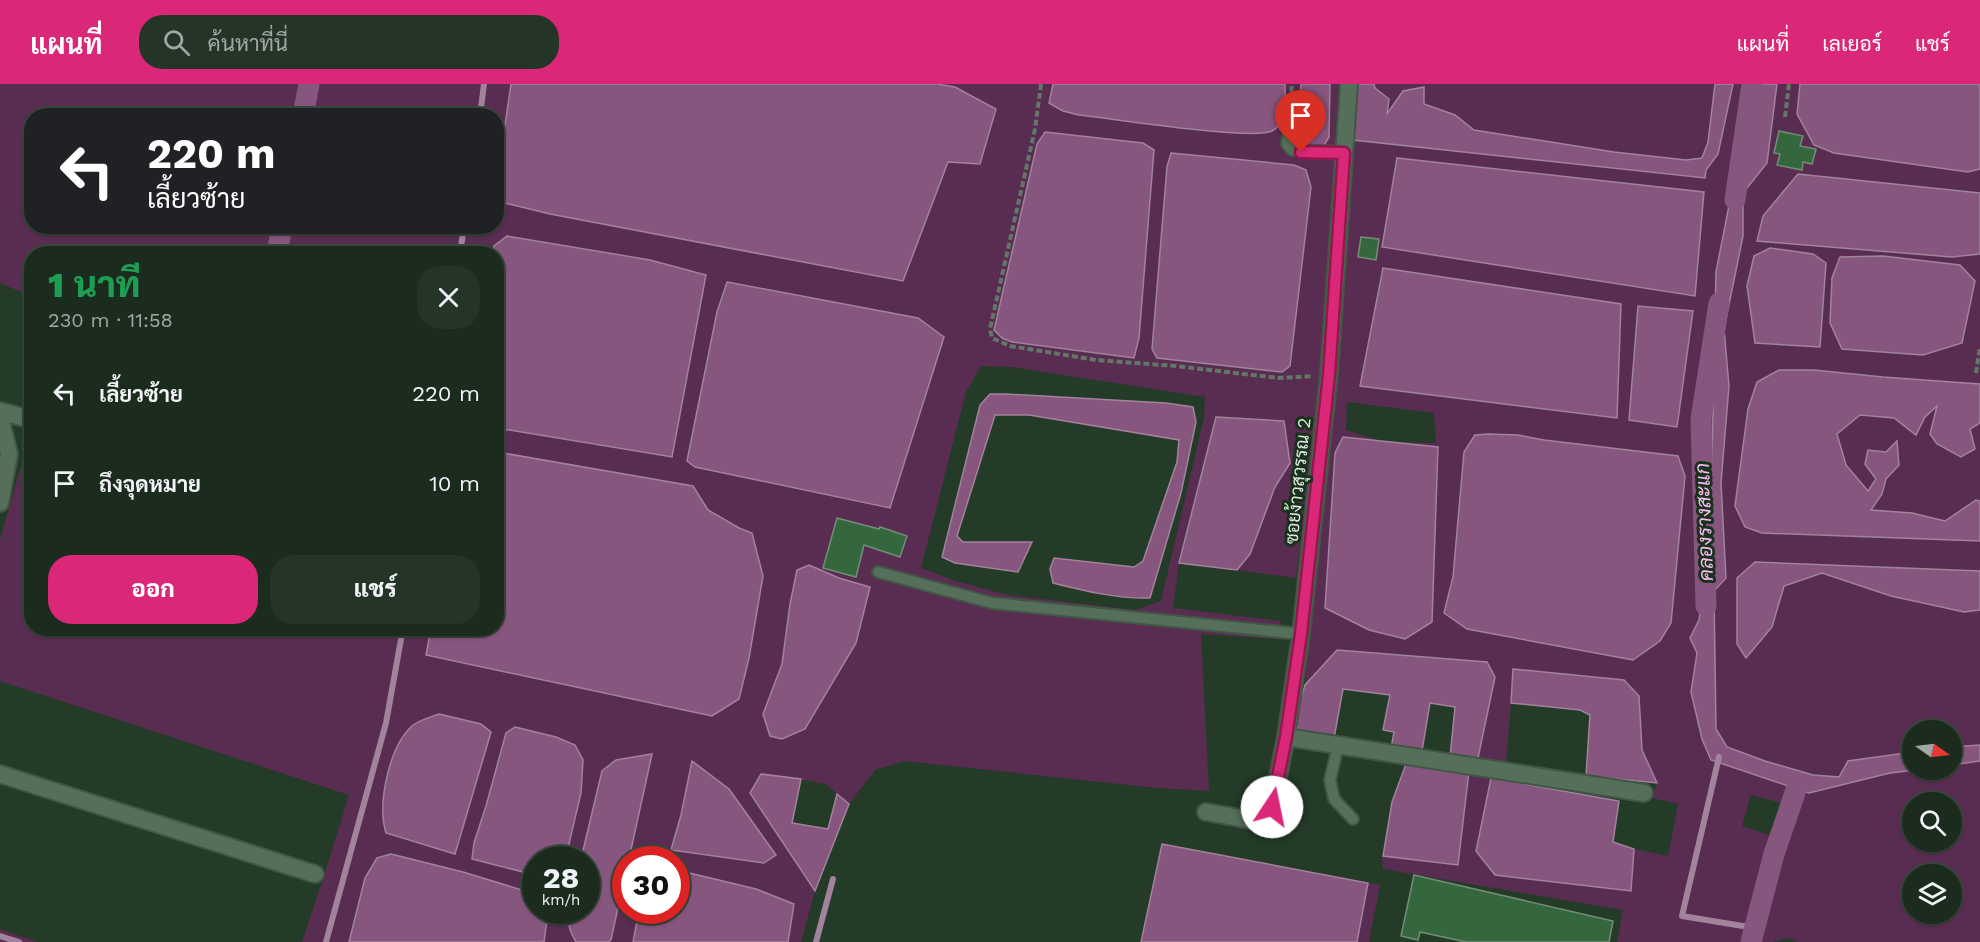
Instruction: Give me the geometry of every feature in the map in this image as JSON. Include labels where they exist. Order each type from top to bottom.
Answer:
[{"type":"street","name":"ซอยง้าวสุวรรณ 2","points":[[1206,812],[1256,821],[1267,817],[1272,807],[1286,737],[1301,634],[1329,375],[1349,84]]},
{"type":"street","points":[[0,411],[24,418]]},
{"type":"street","points":[[0,418],[9,454],[0,504]]},
{"type":"street","points":[[1286,737],[1644,793]]},
{"type":"street","points":[[0,774],[315,874]]},
{"type":"lane","points":[[1289,123],[1287,144],[1292,150],[1344,153]]},
{"type":"lane","points":[[878,572],[992,603],[1301,634]]},
{"type":"lane","points":[[1338,746],[1330,780],[1334,799],[1353,819]]},
{"type":"path","points":[[1041,84],[1035,129],[990,329],[992,338],[1010,346],[1096,360],[1176,366],[1278,378],[1329,375]]},
{"type":"path","points":[[1289,123],[1292,84]]},
{"type":"path","points":[[1785,117],[1789,84]]},
{"type":"path","points":[[1976,373],[1980,347]]},
{"type":"shaded area","points":[[0,84],[511,84],[504,132],[504,108],[24,108],[24,234],[504,234],[504,203],[550,214],[955,87],[937,84],[1053,84],[1050,103],[1079,115],[1125,120],[1284,111],[1285,84],[1301,84],[1299,112],[1306,130],[1306,144],[1329,137],[1330,84],[1339,84],[1316,423],[1296,578],[1237,570],[1250,554],[1275,487],[1290,463],[1284,421],[1216,417],[1179,563],[1173,608],[1281,621],[1279,639],[1201,634],[1209,791],[1158,788],[904,761],[875,770],[849,804],[826,784],[790,778],[750,793],[815,891],[801,942],[788,942],[793,904],[756,889],[690,873],[690,853],[764,863],[692,762],[672,846],[632,846],[638,818],[602,771],[584,846],[568,846],[581,793],[515,727],[506,734],[474,843],[472,859],[522,872],[522,890],[463,872],[365,878],[349,942],[302,942],[349,795],[0,681],[0,540],[22,463],[22,436],[24,436],[24,636],[430,636],[426,655],[739,699],[749,658],[763,576],[752,533],[708,510],[693,486],[504,453],[504,429],[672,457],[504,258],[504,246],[24,246],[24,293],[0,283]],"holes":[[[1171,153],[1294,165],[1306,170],[1311,187],[1290,366],[1157,358],[1152,349],[1167,168]],[[981,366],[1011,367],[1205,397],[1204,418],[1161,601],[1135,610],[1008,595],[955,581],[921,568],[966,392]],[[810,565],[839,578],[870,587],[763,714],[782,664],[790,604]]]},
{"type":"shaded area","points":[[511,84],[937,84],[955,87],[996,109],[980,164],[948,162],[903,281],[550,214],[504,203],[504,132]]},
{"type":"shaded area","points":[[1053,84],[1285,84],[1285,103],[1281,122],[1272,131],[1238,133],[1211,131],[1079,115],[1063,111],[1049,103]]},
{"type":"shaded area","points":[[1301,84],[1330,84],[1329,137],[1323,147],[1306,145],[1306,130],[1299,112]]},
{"type":"shaded area","points":[[1357,84],[1374,84],[1375,88],[1389,99],[1387,114],[1403,91],[1424,87],[1424,104],[1455,115],[1474,130],[1614,152],[1686,160],[1702,158],[1708,142],[1715,84],[1733,84],[1718,154],[1706,170],[1705,178],[1353,140]]},
{"type":"shaded area","points":[[1374,84],[1715,84],[1708,142],[1702,158],[1686,160],[1614,152],[1474,130],[1455,115],[1424,104],[1424,88],[1386,116]]},
{"type":"shaded area","points":[[1733,84],[1759,84],[1753,139],[1732,190],[1714,378],[1710,549],[1699,620],[1690,638],[1697,653],[1691,692],[1711,760],[1809,793],[1902,772],[1902,780],[1962,780],[1962,764],[1980,761],[1980,942],[1798,942],[1787,938],[1772,942],[1617,942],[1623,910],[1383,869],[1382,856],[1458,865],[1469,771],[1491,778],[1476,851],[1631,891],[1634,849],[1668,856],[1678,804],[1652,798],[1657,783],[1642,750],[1639,696],[1514,669],[1506,761],[1489,764],[1478,758],[1495,677],[1338,650],[1305,685],[1353,140],[1705,178],[1706,170],[1718,154]],"holes":[[[1703,192],[1698,274],[1694,296],[1382,247]],[[1621,304],[1617,418],[1577,412]],[[1347,402],[1434,413],[1436,443],[1383,442],[1346,430]],[[1518,435],[1544,440],[1660,641],[1634,660],[1467,629],[1444,613],[1453,577]],[[1343,437],[1362,440],[1325,608]],[[1751,795],[1795,807],[1769,835],[1742,826]]]},
{"type":"shaded area","points":[[1759,84],[1777,84],[1767,163],[1743,193],[1743,236],[1724,329],[1729,386],[1721,483],[1726,578],[1714,591],[1716,729],[1727,747],[1813,775],[1839,777],[1848,761],[1902,753],[1902,772],[1809,793],[1711,760],[1702,739],[1691,692],[1697,653],[1690,638],[1699,620],[1710,549],[1716,272],[1732,190],[1753,139]]},
{"type":"shaded area","points":[[1777,84],[1800,84],[1797,114],[1834,153],[1968,172],[1980,169],[1980,193],[1798,174],[1757,241],[1952,257],[1980,254],[1980,384],[1814,370],[1762,533],[1980,541],[1980,571],[1755,562],[1737,644],[1746,657],[1772,627],[1784,586],[1822,573],[1891,596],[1964,612],[1980,610],[1980,745],[1962,746],[1962,720],[1902,720],[1902,753],[1848,761],[1839,777],[1813,775],[1727,747],[1716,729],[1714,591],[1726,578],[1721,483],[1729,386],[1724,329],[1743,236],[1743,193],[1767,163]],"holes":[[[1754,256],[1826,263],[1819,347],[1755,342],[1748,286]]]},
{"type":"shaded area","points":[[1800,84],[1980,84],[1980,169],[1968,172],[1834,153],[1814,145],[1797,114]]},
{"type":"shaded area","points":[[1045,132],[1143,143],[1154,150],[1139,338],[1134,358],[1012,342],[1002,338],[994,330],[1037,144]]},
{"type":"shaded area","points":[[1171,153],[1294,165],[1306,170],[1311,187],[1290,366],[1282,372],[1157,358],[1152,349],[1167,167]]},
{"type":"shaded area","points":[[1397,158],[1704,192],[1695,296],[1382,247]]},
{"type":"shaded area","points":[[1798,174],[1980,193],[1980,254],[1952,257],[1757,241],[1763,216]]},
{"type":"shaded area","points":[[507,236],[650,260],[706,275],[672,457],[504,429],[504,246],[494,246]]},
{"type":"shaded area","points":[[1770,248],[1813,254],[1826,263],[1820,347],[1755,343],[1747,286],[1754,256]]},
{"type":"shaded area","points":[[1883,256],[1960,265],[1975,281],[1962,343],[1923,355],[1842,349],[1830,323],[1832,278],[1840,257]]},
{"type":"shaded area","points":[[1383,268],[1621,304],[1617,418],[1360,386]]},
{"type":"shaded area","points":[[727,282],[918,318],[944,337],[890,508],[695,467],[687,461],[717,312]]},
{"type":"shaded area","points":[[1638,306],[1693,311],[1677,427],[1629,420]]},
{"type":"shaded area","points":[[1779,370],[1814,370],[1980,384],[1980,423],[1970,429],[1975,449],[1961,457],[1937,444],[1930,434],[1937,406],[1925,417],[1916,435],[1894,418],[1860,415],[1837,434],[1846,465],[1868,491],[1876,479],[1865,464],[1868,450],[1886,452],[1897,441],[1899,465],[1886,479],[1882,494],[1871,510],[1912,513],[1945,521],[1976,500],[1980,501],[1980,541],[1762,533],[1745,527],[1735,506],[1748,409],[1757,382]]},
{"type":"shaded area","points":[[990,394],[1166,403],[1193,407],[1196,422],[1181,493],[1150,598],[1113,596],[1053,583],[1050,569],[1054,558],[1134,567],[1143,561],[1177,462],[1179,440],[1029,415],[995,415],[957,536],[963,542],[1032,542],[1018,572],[955,563],[942,557],[980,405]]},
{"type":"shaded area","points":[[1937,405],[1970,429],[1980,423],[1980,501],[1975,500],[1945,522],[1912,513],[1871,510],[1882,494],[1886,479],[1899,465],[1897,441],[1884,458],[1868,492],[1846,465],[1837,434],[1860,415],[1894,418],[1925,417]]},
{"type":"shaded area","points":[[1216,417],[1284,421],[1290,463],[1275,487],[1250,554],[1237,570],[1179,563]]},
{"type":"shaded area","points":[[1475,435],[1518,435],[1678,456],[1685,476],[1671,623],[1660,641],[1633,660],[1467,629],[1444,613],[1453,577],[1464,452]]},
{"type":"shaded area","points":[[1343,437],[1438,447],[1432,622],[1405,639],[1369,630],[1325,608],[1335,453]]},
{"type":"shaded area","points":[[504,453],[693,486],[708,510],[752,533],[763,576],[749,658],[739,699],[712,716],[426,655],[430,636],[504,636]]},
{"type":"shaded area","points":[[1755,562],[1980,571],[1980,610],[1964,612],[1891,596],[1822,573],[1784,586],[1772,627],[1746,658],[1737,644],[1737,578]]},
{"type":"shaded area","points":[[809,565],[839,578],[870,587],[856,643],[805,729],[782,739],[770,736],[763,714],[782,664],[797,570]]},
{"type":"shaded area","points":[[1337,650],[1487,662],[1495,677],[1478,758],[1467,760],[1450,757],[1455,707],[1430,703],[1422,751],[1391,748],[1394,732],[1383,730],[1390,695],[1343,689],[1334,738],[1299,731],[1294,719],[1305,685]]},
{"type":"shaded area","points":[[1513,669],[1624,680],[1639,696],[1642,750],[1657,783],[1586,776],[1590,715],[1580,710],[1511,703]]},
{"type":"shaded area","points":[[439,714],[481,724],[491,732],[455,854],[386,833],[384,821],[384,792],[397,747],[413,725]]},
{"type":"shaded area","points":[[515,727],[556,737],[575,745],[583,760],[581,793],[569,844],[568,846],[522,846],[522,872],[472,859],[474,843],[506,733]]},
{"type":"shaded area","points":[[1980,745],[1980,761],[1962,764],[1962,746]]},
{"type":"shaded area","points":[[652,754],[632,846],[612,846],[612,924],[614,924],[611,940],[608,942],[576,942],[569,924],[600,924],[600,846],[584,846],[602,771],[616,760]]},
{"type":"shaded area","points":[[692,761],[729,789],[776,855],[764,863],[690,853],[690,846],[672,846]]},
{"type":"shaded area","points":[[1406,764],[1469,771],[1458,865],[1383,856],[1392,802]]},
{"type":"shaded area","points":[[761,774],[801,779],[792,823],[828,829],[837,794],[849,804],[815,891],[750,793]]},
{"type":"shaded area","points":[[1491,778],[1619,801],[1613,842],[1634,849],[1631,891],[1495,875],[1476,851]]},
{"type":"shaded area","points":[[1162,844],[1368,883],[1357,942],[1141,942]]},
{"type":"shaded area","points":[[391,854],[522,890],[522,924],[546,924],[544,942],[349,942],[365,878],[377,858]]},
{"type":"shaded area","points":[[690,873],[756,889],[794,904],[788,942],[633,942],[636,924],[690,924]]},
{"type":"shaded area","points":[[1368,883],[1380,885],[1369,942],[1357,942]]},
{"type":"shaded area","points":[[546,924],[569,924],[576,942],[544,942]]},
{"type":"shaded area","points":[[614,924],[636,924],[633,942],[608,942],[611,940]]},
{"type":"shaded area","points":[[0,929],[37,942],[0,942]]},
{"type":"building","points":[[1779,131],[1803,136],[1800,146],[1816,149],[1812,164],[1803,162],[1802,170],[1777,165],[1780,154],[1774,153]]},
{"type":"building","points":[[1361,237],[1379,239],[1376,260],[1358,257]]},
{"type":"building","points":[[837,518],[879,529],[880,527],[907,536],[900,557],[864,545],[856,577],[823,568]]},
{"type":"building","points":[[1414,875],[1613,921],[1609,942],[1466,942],[1420,932],[1418,940],[1401,936]]},
{"type":"waterway","points":[[304,108],[309,84]]},
{"type":"waterway","points":[[481,108],[484,84]]},
{"type":"waterway","name":"คลองรางสะแก","points":[[1735,200],[1752,84]]},
{"type":"waterway","points":[[278,246],[281,234]]},
{"type":"waterway","points":[[461,246],[463,234]]},
{"type":"waterway","name":"คลองรางสะแก","points":[[1706,606],[1701,419],[1719,303]]},
{"type":"waterway","points":[[326,942],[386,723],[402,636]]},
{"type":"waterway","points":[[1719,757],[1682,916],[1755,928]]},
{"type":"waterway","points":[[1751,942],[1774,854],[1798,784]]},
{"type":"waterway","points":[[816,942],[833,879]]},
{"type":"waterway","points":[[0,936],[19,942]]},
{"type":"route","points":[[1272,807],[1286,737],[1301,634],[1329,375],[1344,153],[1301,152]]}]
